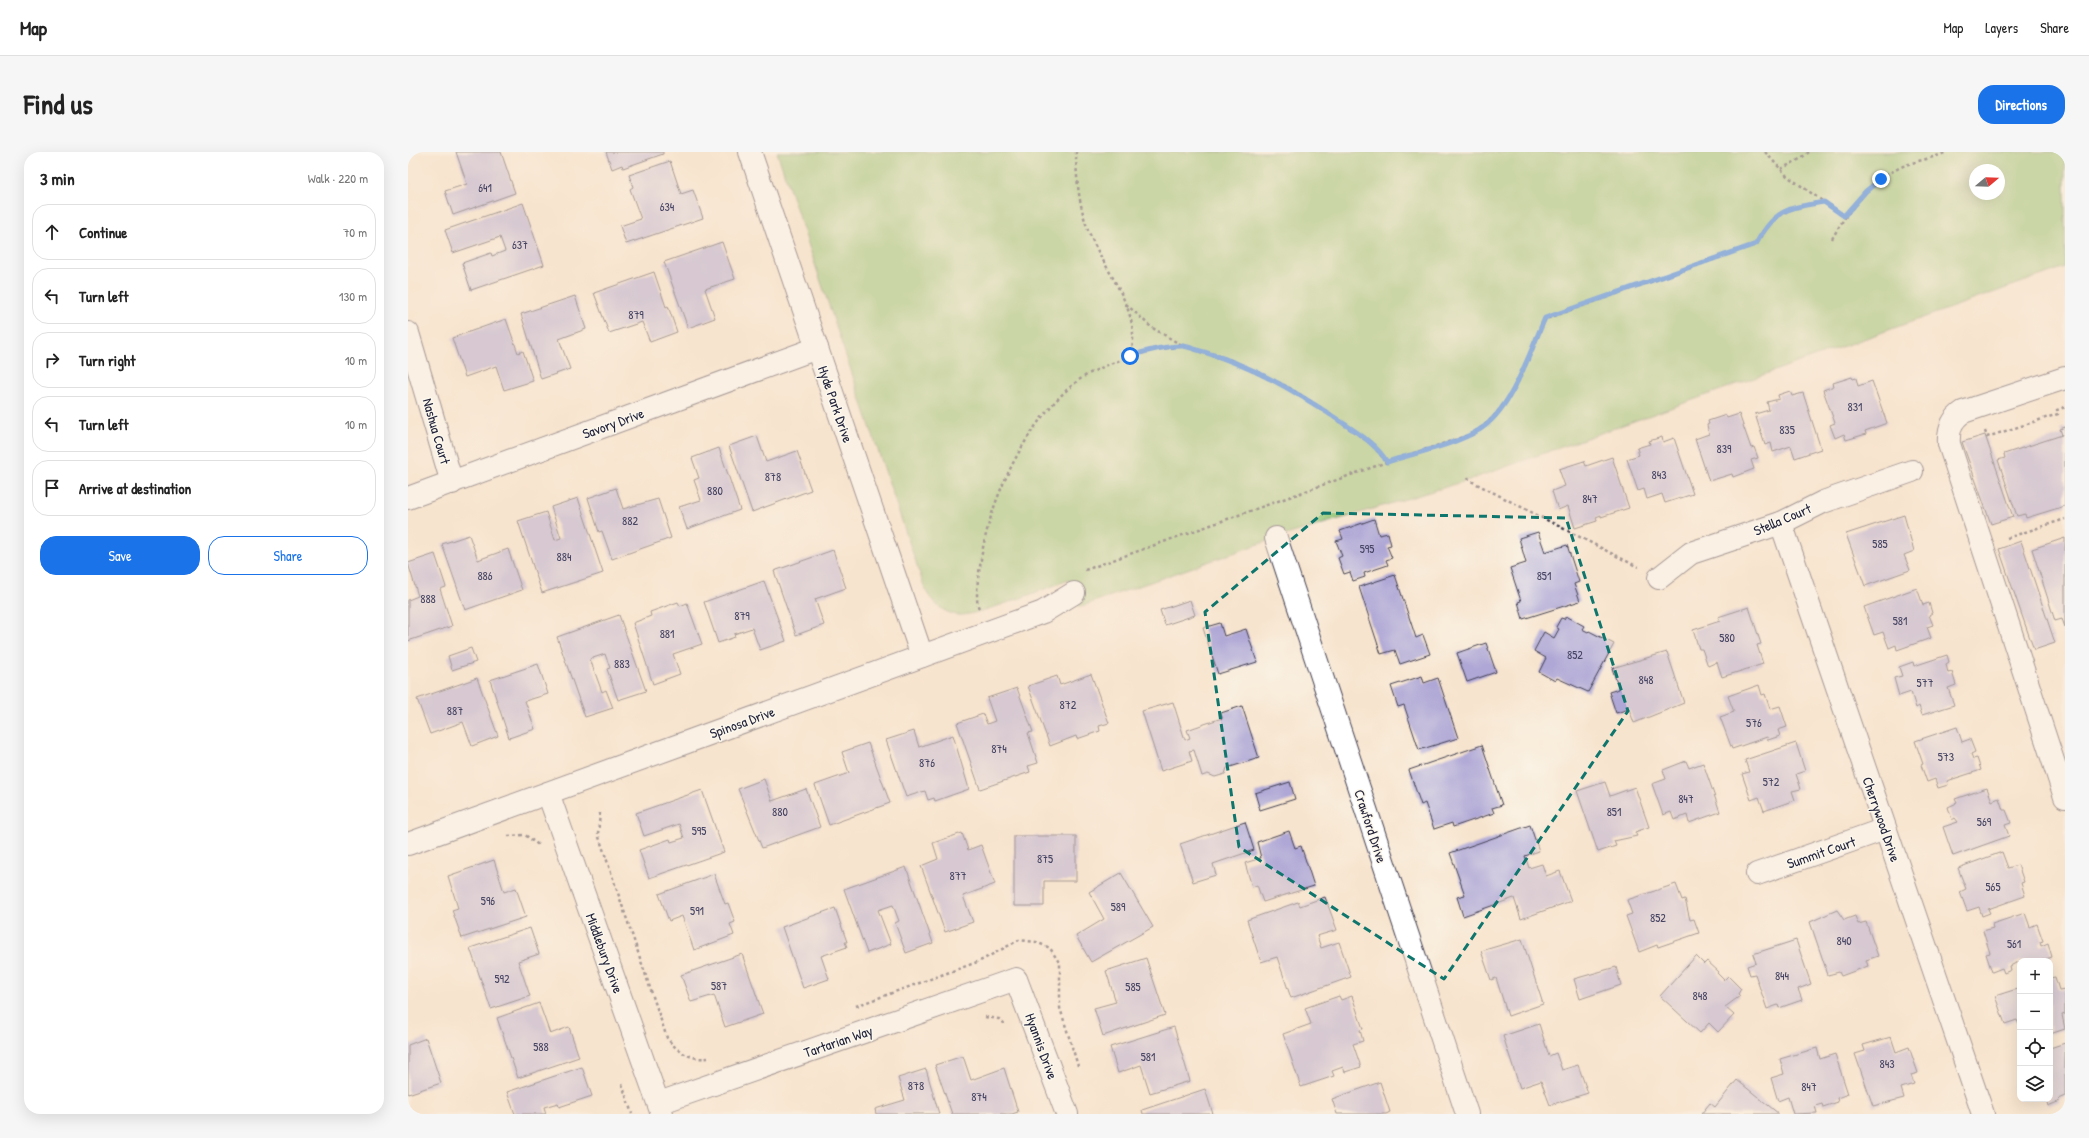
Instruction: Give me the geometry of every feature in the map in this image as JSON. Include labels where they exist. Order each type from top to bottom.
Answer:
[{"type":"street","name":"Hyde Park Drive","points":[[750,152],[922,656]]},
{"type":"street","name":"Nashua Court","points":[[408,333],[452,483]]},
{"type":"street","name":"Savory Drive","points":[[408,498],[817,348]]},
{"type":"street","points":[[2065,378],[1963,412],[1953,421],[1948,432],[1949,444],[2065,797]]},
{"type":"street","name":"Stella Court","points":[[1659,578],[1691,553],[1781,523],[1823,502],[1912,471]]},
{"type":"street","name":"Cherrywood Drive","points":[[1781,523],[1983,1114]]},
{"type":"street","name":"Crawford Drive","points":[[1276,538],[1467,1114]]},
{"type":"street","name":"Spinosa Drive","points":[[408,844],[1043,612],[1074,593]]},
{"type":"street","name":"Middlebury Drive","points":[[548,793],[661,1108]]},
{"type":"street","name":"Summit Court","points":[[1756,874],[1885,829]]},
{"type":"street","name":"Tartarian Way","points":[[661,1108],[1016,979]]},
{"type":"street","name":"Hyannis Drive","points":[[1016,979],[1067,1114]]},
{"type":"path","points":[[1076,152],[1080,200],[1087,228],[1126,303],[1134,344],[1130,356]]},
{"type":"path","points":[[1765,152],[1787,176],[1844,216]]},
{"type":"path","points":[[1781,169],[1800,159],[1809,152]]},
{"type":"path","points":[[1832,240],[1844,216],[1866,191],[1888,174],[1905,165],[1947,152]]},
{"type":"path","points":[[1082,571],[1387,462],[1470,435],[1491,421],[1501,410],[1510,395],[1545,318],[1756,244],[1770,222],[1777,216],[1793,208],[1824,202]]},
{"type":"path","points":[[1126,303],[1151,327],[1184,346],[1230,360],[1255,370],[1289,388],[1371,443],[1387,462]]},
{"type":"path","points":[[985,606],[978,608],[978,579],[985,534],[1007,478],[1023,448],[1046,414],[1076,382],[1104,366],[1130,356],[1156,349],[1184,346]]},
{"type":"path","points":[[1468,477],[1469,480],[1620,558]]},
{"type":"path","points":[[1982,546],[2065,519]]},
{"type":"path","points":[[600,813],[598,834],[667,1038],[677,1050],[697,1059],[714,1057]]},
{"type":"path","points":[[854,1006],[980,961],[1019,940],[1036,942],[1050,948],[1060,964],[1060,1008],[1080,1071]]},
{"type":"highlighted area","points":[[1323,513],[1566,518],[1628,711],[1444,979],[1239,847],[1205,612]]},
{"type":"green space","points":[[777,152],[2065,152],[2065,267],[1469,480],[1276,538],[1079,607],[1069,580],[994,607],[966,615],[957,615],[947,612],[934,603],[925,589]]},
{"type":"building","points":[[456,152],[501,152],[515,193],[453,215],[445,191],[467,184]]},
{"type":"building","points":[[606,152],[663,152],[663,154],[623,168],[622,165],[612,169]]},
{"type":"building","points":[[670,161],[681,194],[693,190],[703,218],[626,244],[620,226],[641,219],[630,189],[633,187],[629,175]]},
{"type":"building","points":[[523,203],[544,265],[471,290],[462,263],[491,253],[492,256],[505,251],[500,237],[453,253],[445,230]]},
{"type":"building","points":[[722,242],[735,279],[705,289],[715,318],[688,328],[664,262]]},
{"type":"building","points":[[654,272],[666,307],[668,306],[677,332],[650,342],[642,322],[609,333],[594,293]]},
{"type":"building","points":[[575,296],[586,329],[559,339],[570,369],[541,379],[521,314]]},
{"type":"building","points":[[506,319],[518,353],[523,351],[533,381],[504,390],[496,366],[465,377],[452,338]]},
{"type":"building","points":[[1852,377],[1853,379],[1856,378],[1858,386],[1872,381],[1887,423],[1865,431],[1866,434],[1846,440],[1844,434],[1835,438],[1830,425],[1835,423],[1823,390],[1834,386],[1833,383]]},
{"type":"building","points":[[1790,391],[1792,396],[1803,393],[1821,449],[1795,458],[1791,446],[1773,452],[1771,443],[1765,445],[1755,414],[1769,410],[1767,402],[1779,399],[1778,395]]},
{"type":"building","points":[[1739,414],[1751,448],[1754,447],[1758,458],[1751,460],[1754,469],[1733,477],[1732,474],[1709,481],[1695,439],[1709,434],[1707,425],[1709,424],[1708,421],[1726,415],[1727,418]]},
{"type":"building","points":[[2065,427],[2065,506],[2026,518],[2025,514],[2017,516],[1998,460],[2005,458],[2004,454],[2062,435],[2060,429]]},
{"type":"building","points":[[1985,435],[2013,517],[1991,524],[1962,442]]},
{"type":"building","points":[[757,436],[766,462],[797,451],[811,490],[752,512],[729,446]]},
{"type":"building","points":[[1662,437],[1663,442],[1674,438],[1693,494],[1665,503],[1662,494],[1647,499],[1644,489],[1638,491],[1627,459],[1639,455],[1637,448],[1650,444],[1649,441]]},
{"type":"building","points":[[719,448],[740,510],[687,529],[679,507],[701,500],[694,480],[699,478],[692,458]]},
{"type":"building","points":[[1612,457],[1629,508],[1601,517],[1601,515],[1596,517],[1597,521],[1575,528],[1568,506],[1558,510],[1552,491],[1565,486],[1559,469],[1584,461],[1586,466]]},
{"type":"building","points":[[616,488],[623,509],[658,499],[671,538],[612,559],[602,531],[599,532],[588,498]]},
{"type":"building","points":[[578,498],[603,573],[542,593],[518,521],[546,512],[555,540],[561,538],[551,507]]},
{"type":"building","points":[[1904,515],[1914,551],[1904,555],[1910,570],[1865,586],[1846,534]]},
{"type":"building","points":[[1374,519],[1379,535],[1388,533],[1391,545],[1387,546],[1392,558],[1386,560],[1388,565],[1364,573],[1365,577],[1353,581],[1350,572],[1344,574],[1338,558],[1342,556],[1336,541],[1343,539],[1340,531]]},
{"type":"building","points":[[1538,532],[1545,552],[1567,545],[1579,582],[1574,584],[1580,601],[1523,619],[1518,602],[1521,601],[1510,568],[1526,563],[1519,538]]},
{"type":"building","points":[[469,535],[478,560],[508,549],[522,590],[465,610],[442,544]]},
{"type":"building","points":[[2065,538],[2065,627],[2062,619],[2055,621],[2032,549]]},
{"type":"building","points":[[2021,541],[2055,643],[2034,650],[1999,549]]},
{"type":"building","points":[[833,550],[846,588],[815,599],[824,625],[796,635],[774,571]]},
{"type":"building","points":[[435,554],[446,587],[440,589],[452,626],[408,641],[408,600],[418,596],[408,563]]},
{"type":"building","points":[[1395,575],[1416,638],[1423,635],[1430,654],[1400,664],[1395,650],[1381,654],[1359,587]]},
{"type":"building","points":[[764,581],[786,641],[760,650],[752,628],[734,634],[735,637],[718,643],[704,602]]},
{"type":"building","points":[[1917,588],[1923,605],[1929,603],[1932,613],[1929,615],[1933,625],[1927,627],[1931,638],[1897,650],[1896,645],[1889,648],[1883,632],[1874,635],[1864,607]]},
{"type":"building","points":[[1190,600],[1195,615],[1165,625],[1160,610]]},
{"type":"building","points":[[678,602],[680,606],[687,603],[702,644],[673,654],[680,674],[653,684],[633,623],[651,616],[650,612]]},
{"type":"building","points":[[1749,607],[1761,644],[1757,645],[1763,664],[1722,677],[1717,662],[1708,666],[1702,649],[1699,649],[1693,630],[1720,621],[1718,617]]},
{"type":"building","points":[[619,615],[646,691],[618,700],[607,669],[610,668],[605,654],[590,659],[602,692],[606,690],[613,708],[585,717],[557,637]]},
{"type":"building","points":[[1566,616],[1584,626],[1582,629],[1614,644],[1588,692],[1557,678],[1555,681],[1539,672],[1546,658],[1534,651],[1544,632],[1554,638],[1559,629],[1556,627],[1561,618],[1564,619]]},
{"type":"building","points":[[1220,623],[1224,636],[1246,629],[1257,662],[1218,674],[1203,628]]},
{"type":"building","points":[[1486,643],[1496,672],[1467,682],[1457,653]]},
{"type":"building","points":[[471,648],[476,662],[452,670],[448,656]]},
{"type":"building","points":[[1667,652],[1684,703],[1634,723],[1629,709],[1616,713],[1609,692],[1619,689],[1612,668]]},
{"type":"building","points":[[1947,655],[1949,662],[1946,664],[1948,673],[1952,672],[1956,685],[1948,688],[1954,705],[1922,715],[1919,706],[1916,708],[1911,692],[1899,696],[1894,678],[1902,676],[1899,667],[1913,662],[1914,666]]},
{"type":"building","points":[[538,664],[548,694],[525,701],[535,729],[509,738],[490,680]]},
{"type":"building","points":[[1091,674],[1109,723],[1099,726],[1100,731],[1077,739],[1076,736],[1050,746],[1028,686],[1057,676],[1060,685]]},
{"type":"building","points":[[1422,676],[1424,683],[1438,678],[1458,738],[1419,750],[1404,705],[1398,707],[1391,686]]},
{"type":"building","points":[[477,678],[498,736],[472,746],[463,722],[430,734],[417,699]]},
{"type":"building","points":[[1759,685],[1762,695],[1765,694],[1770,709],[1780,706],[1787,727],[1778,730],[1780,736],[1768,740],[1767,737],[1732,749],[1720,717],[1734,712],[1728,696]]},
{"type":"building","points":[[1017,688],[1033,732],[1028,733],[1038,763],[1028,766],[1030,772],[980,789],[957,723],[983,714],[987,724],[995,721],[987,698]]},
{"type":"building","points":[[1173,702],[1185,740],[1190,738],[1187,730],[1222,718],[1221,713],[1242,706],[1259,758],[1227,768],[1225,774],[1215,777],[1208,774],[1202,776],[1194,750],[1189,751],[1192,761],[1161,771],[1142,711]]},
{"type":"building","points":[[1957,727],[1962,742],[1970,739],[1975,752],[1971,754],[1973,759],[1977,758],[1981,770],[1947,781],[1948,785],[1938,788],[1935,779],[1927,782],[1921,765],[1923,764],[1915,741]]},
{"type":"building","points":[[914,731],[919,747],[953,735],[969,789],[935,801],[934,798],[928,800],[925,791],[906,797],[886,740]]},
{"type":"building","points":[[868,743],[890,803],[829,825],[815,785],[849,773],[842,752]]},
{"type":"building","points":[[1796,743],[1805,771],[1796,774],[1801,789],[1792,791],[1795,800],[1764,811],[1759,797],[1751,800],[1742,774],[1749,772],[1745,760]]},
{"type":"building","points":[[1482,745],[1502,805],[1492,808],[1494,813],[1453,827],[1452,823],[1434,829],[1425,803],[1421,805],[1409,770]]},
{"type":"building","points":[[1686,761],[1689,768],[1703,763],[1720,812],[1689,823],[1687,815],[1674,820],[1671,812],[1663,815],[1652,784],[1666,779],[1663,770]]},
{"type":"building","points":[[764,779],[772,801],[806,789],[820,827],[762,848],[738,789]]},
{"type":"building","points":[[1290,782],[1295,799],[1260,810],[1255,793]]},
{"type":"building","points":[[1605,782],[1610,796],[1635,787],[1649,827],[1635,832],[1637,836],[1614,841],[1616,846],[1598,852],[1577,791]]},
{"type":"building","points":[[1987,788],[1992,801],[1999,798],[2003,810],[2006,810],[2011,823],[2005,825],[2009,836],[1953,856],[1943,827],[1958,822],[1955,818],[1952,820],[1948,807],[1957,803],[1955,799]]},
{"type":"building","points":[[702,790],[724,852],[649,878],[639,850],[670,839],[671,842],[684,838],[679,824],[644,836],[636,813]]},
{"type":"building","points":[[1245,822],[1254,850],[1213,864],[1216,875],[1193,882],[1180,844]]},
{"type":"building","points":[[1530,825],[1539,851],[1525,856],[1529,868],[1542,864],[1546,876],[1560,871],[1571,901],[1521,919],[1514,898],[1463,916],[1457,897],[1465,895],[1450,853]]},
{"type":"building","points":[[1289,831],[1295,848],[1301,846],[1314,886],[1263,902],[1257,885],[1252,887],[1245,863],[1261,858],[1257,842]]},
{"type":"building","points":[[962,833],[968,850],[981,845],[995,884],[963,896],[973,922],[945,932],[921,866],[938,859],[933,843]]},
{"type":"building","points":[[1014,836],[1076,836],[1076,881],[1044,881],[1044,906],[1014,906]]},
{"type":"building","points":[[2002,852],[2008,868],[2018,865],[2024,882],[2021,883],[2025,896],[1988,909],[1990,913],[1982,916],[1979,907],[1967,911],[1960,892],[1966,889],[1958,868]]},
{"type":"building","points":[[494,860],[504,892],[516,888],[526,917],[462,938],[452,910],[458,908],[448,876]]},
{"type":"building","points":[[906,867],[933,943],[906,953],[895,923],[899,921],[893,905],[878,910],[891,944],[867,953],[844,889]]},
{"type":"building","points":[[1121,873],[1153,927],[1091,962],[1076,936],[1104,919],[1089,892]]},
{"type":"building","points":[[714,874],[725,904],[728,903],[735,922],[730,924],[734,935],[694,950],[682,916],[669,921],[659,894]]},
{"type":"building","points":[[1676,884],[1682,900],[1685,899],[1690,920],[1694,919],[1699,933],[1658,947],[1657,945],[1639,952],[1626,916],[1632,914],[1627,900]]},
{"type":"building","points":[[1325,897],[1337,930],[1317,936],[1321,948],[1339,942],[1351,977],[1291,998],[1277,957],[1261,962],[1247,920],[1298,902],[1300,906]]},
{"type":"building","points":[[835,908],[847,942],[845,942],[847,947],[821,956],[829,979],[803,988],[782,927]]},
{"type":"building","points":[[1837,910],[1844,920],[1855,916],[1858,924],[1866,922],[1878,956],[1866,960],[1868,966],[1841,976],[1839,972],[1828,975],[1810,922]]},
{"type":"building","points":[[2025,913],[2030,927],[2037,924],[2043,941],[2040,942],[2041,946],[2048,943],[2052,957],[2017,958],[2017,962],[2010,966],[2011,970],[2004,973],[2002,968],[1992,972],[1986,954],[1990,953],[1983,931],[1993,928],[1992,924]]},
{"type":"building","points":[[530,928],[539,954],[518,961],[530,996],[491,1009],[470,948]]},
{"type":"building","points":[[1522,939],[1543,1004],[1508,1016],[1496,978],[1491,980],[1481,951]]},
{"type":"building","points":[[1796,940],[1811,984],[1798,989],[1802,1000],[1779,1008],[1778,1005],[1767,1009],[1755,974],[1750,975],[1747,966],[1756,963],[1753,954]]},
{"type":"building","points":[[742,954],[763,1014],[725,1027],[714,995],[691,1002],[681,975]]},
{"type":"building","points":[[1696,956],[1704,964],[1707,961],[1719,972],[1717,973],[1724,980],[1728,976],[1741,989],[1738,994],[1740,996],[1725,1007],[1734,1015],[1718,1032],[1709,1023],[1700,1033],[1660,996]]},
{"type":"building","points":[[1146,958],[1165,1015],[1103,1036],[1094,1008],[1116,1002],[1106,971]]},
{"type":"building","points":[[1616,967],[1621,985],[1580,999],[1574,979]]},
{"type":"building","points":[[2053,977],[2055,977],[2059,990],[2065,989],[2065,1014],[2062,1015],[2065,1029],[2053,1033],[2053,994]]},
{"type":"building","points":[[2017,989],[2017,1020],[2005,1024],[1995,996]]},
{"type":"building","points":[[1339,996],[1341,1000],[1352,996],[1363,1029],[1360,1030],[1363,1041],[1353,1044],[1361,1067],[1345,1072],[1343,1067],[1332,1071],[1334,1076],[1301,1087],[1283,1034],[1311,1024],[1305,1008]]},
{"type":"building","points":[[539,1003],[550,1034],[569,1027],[579,1057],[518,1078],[497,1018]]},
{"type":"building","points":[[1539,1024],[1549,1056],[1556,1053],[1562,1070],[1578,1065],[1588,1093],[1550,1105],[1541,1081],[1520,1088],[1503,1036]]},
{"type":"building","points":[[1174,1027],[1190,1081],[1150,1093],[1141,1065],[1118,1073],[1110,1047]]},
{"type":"building","points":[[1891,1037],[1896,1052],[1909,1047],[1918,1073],[1911,1075],[1914,1084],[1901,1088],[1904,1098],[1873,1106],[1855,1054],[1865,1051],[1863,1045]]},
{"type":"building","points":[[426,1038],[441,1083],[408,1094],[408,1045]]},
{"type":"building","points":[[2065,1043],[2065,1096],[2058,1099],[2060,1101],[2048,1106],[2047,1102],[2053,1102],[2053,1047]]},
{"type":"building","points":[[1817,1048],[1820,1059],[1835,1054],[1848,1094],[1837,1098],[1838,1102],[1823,1107],[1822,1104],[1815,1106],[1817,1113],[1793,1114],[1788,1097],[1778,1101],[1771,1078],[1784,1074],[1780,1059]]},
{"type":"building","points":[[963,1056],[971,1080],[1004,1068],[1018,1112],[1012,1114],[952,1114],[935,1065]]},
{"type":"building","points":[[582,1067],[592,1096],[559,1107],[558,1103],[544,1107],[546,1114],[515,1114],[507,1092]]},
{"type":"building","points":[[926,1069],[939,1114],[876,1114],[875,1109],[905,1100],[898,1078]]},
{"type":"building","points":[[1737,1080],[1779,1114],[1701,1114],[1710,1103],[1715,1107]]},
{"type":"building","points":[[1380,1082],[1390,1112],[1386,1114],[1337,1114],[1332,1099]]},
{"type":"building","points":[[1205,1089],[1213,1114],[1143,1114],[1142,1110]]},
{"type":"route","points":[[1130,356],[1156,349],[1184,346],[1230,360],[1255,370],[1289,388],[1345,424],[1371,443],[1384,456],[1387,462],[1470,435],[1491,421],[1501,410],[1510,395],[1545,318],[1756,244],[1770,222],[1785,211],[1793,208],[1824,202],[1844,216],[1866,191],[1881,179]]}]
